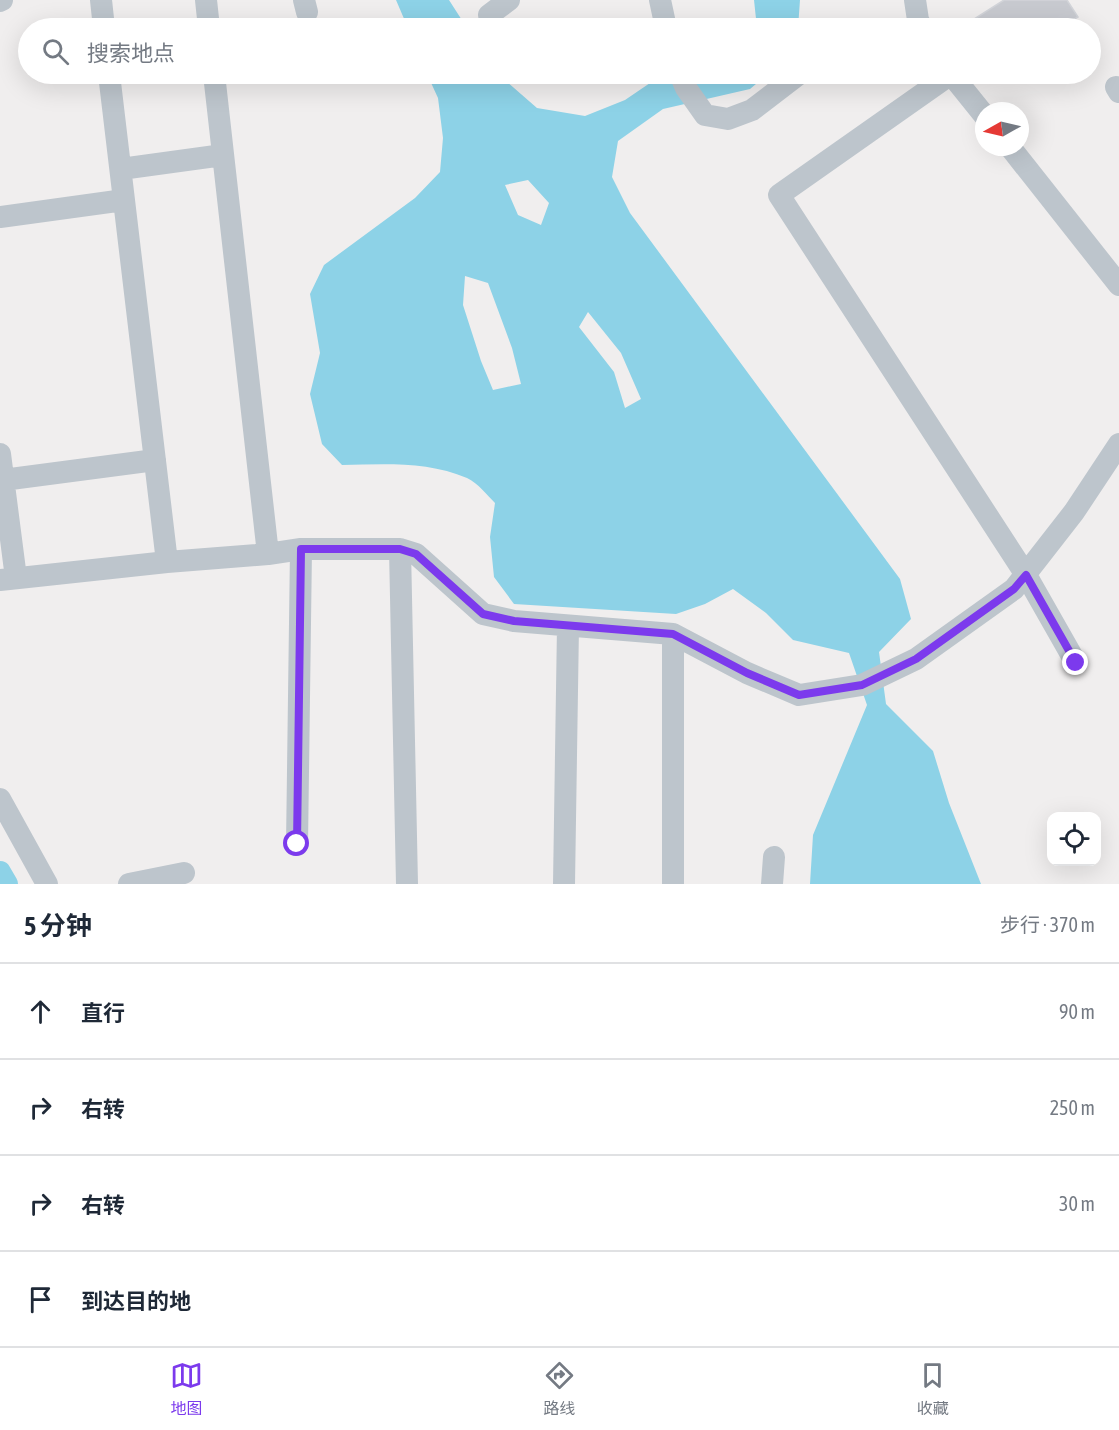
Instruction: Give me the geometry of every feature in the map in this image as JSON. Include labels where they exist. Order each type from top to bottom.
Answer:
[{"type":"street","points":[[101,0],[103,18]]},
{"type":"street","points":[[206,0],[208,18]]},
{"type":"street","points":[[489,15],[510,0]]},
{"type":"street","points":[[660,0],[664,18]]},
{"type":"street","points":[[915,0],[918,18]]},
{"type":"street","points":[[110,84],[167,562]]},
{"type":"street","points":[[215,84],[268,554]]},
{"type":"street","points":[[684,84],[705,115],[728,119],[752,110],[786,84]]},
{"type":"street","points":[[937,84],[779,195],[1026,575],[1076,663]]},
{"type":"street","points":[[959,84],[975,104]]},
{"type":"street","points":[[120,169],[223,155]]},
{"type":"street","points":[[1017,156],[1119,285]]},
{"type":"street","points":[[0,217],[124,201]]},
{"type":"street","points":[[0,454],[8,579],[301,549],[400,549],[416,554],[483,614],[514,621],[673,634],[747,673],[799,695],[862,685],[916,659],[1014,589],[1074,512],[1119,444]]},
{"type":"street","points":[[3,480],[155,460]]},
{"type":"street","points":[[297,844],[301,549]]},
{"type":"street","points":[[400,549],[407,884]]},
{"type":"street","points":[[564,884],[568,626]]},
{"type":"street","points":[[673,634],[673,884]]},
{"type":"street","points":[[0,799],[47,884]]},
{"type":"street","points":[[772,884],[774,857]]},
{"type":"street","points":[[129,884],[184,873]]},
{"type":"water","points":[[396,0],[449,0],[461,18],[404,18]]},
{"type":"water","points":[[754,0],[800,0],[799,18],[756,18]]},
{"type":"water","points":[[432,84],[509,84],[537,108],[585,116],[625,100],[649,84],[756,84],[750,89],[663,109],[618,141],[612,177],[630,213],[900,579],[911,619],[879,652],[886,704],[933,751],[949,803],[981,884],[810,884],[813,835],[867,705],[849,653],[793,640],[766,613],[733,589],[705,604],[676,614],[514,604],[494,577],[490,537],[495,503],[475,483],[452,473],[421,466],[342,465],[322,444],[310,394],[320,353],[310,294],[324,265],[415,198],[440,172],[443,138],[438,98]],"holes":[[[528,180],[549,203],[541,225],[518,215],[505,185]],[[465,276],[488,283],[512,348],[521,384],[493,390],[463,305]],[[588,312],[621,353],[641,399],[625,408],[614,372],[579,327]]]},
{"type":"building","points":[[1004,0],[1067,0],[1078,17],[1076,18],[976,18]]},
{"type":"waterway","points":[[0,872],[7,884]]},
{"type":"route","points":[[297,844],[301,549],[400,549],[416,554],[483,614],[514,621],[673,634],[747,673],[799,695],[862,685],[916,659],[1014,589],[1026,575],[1076,663]]}]
